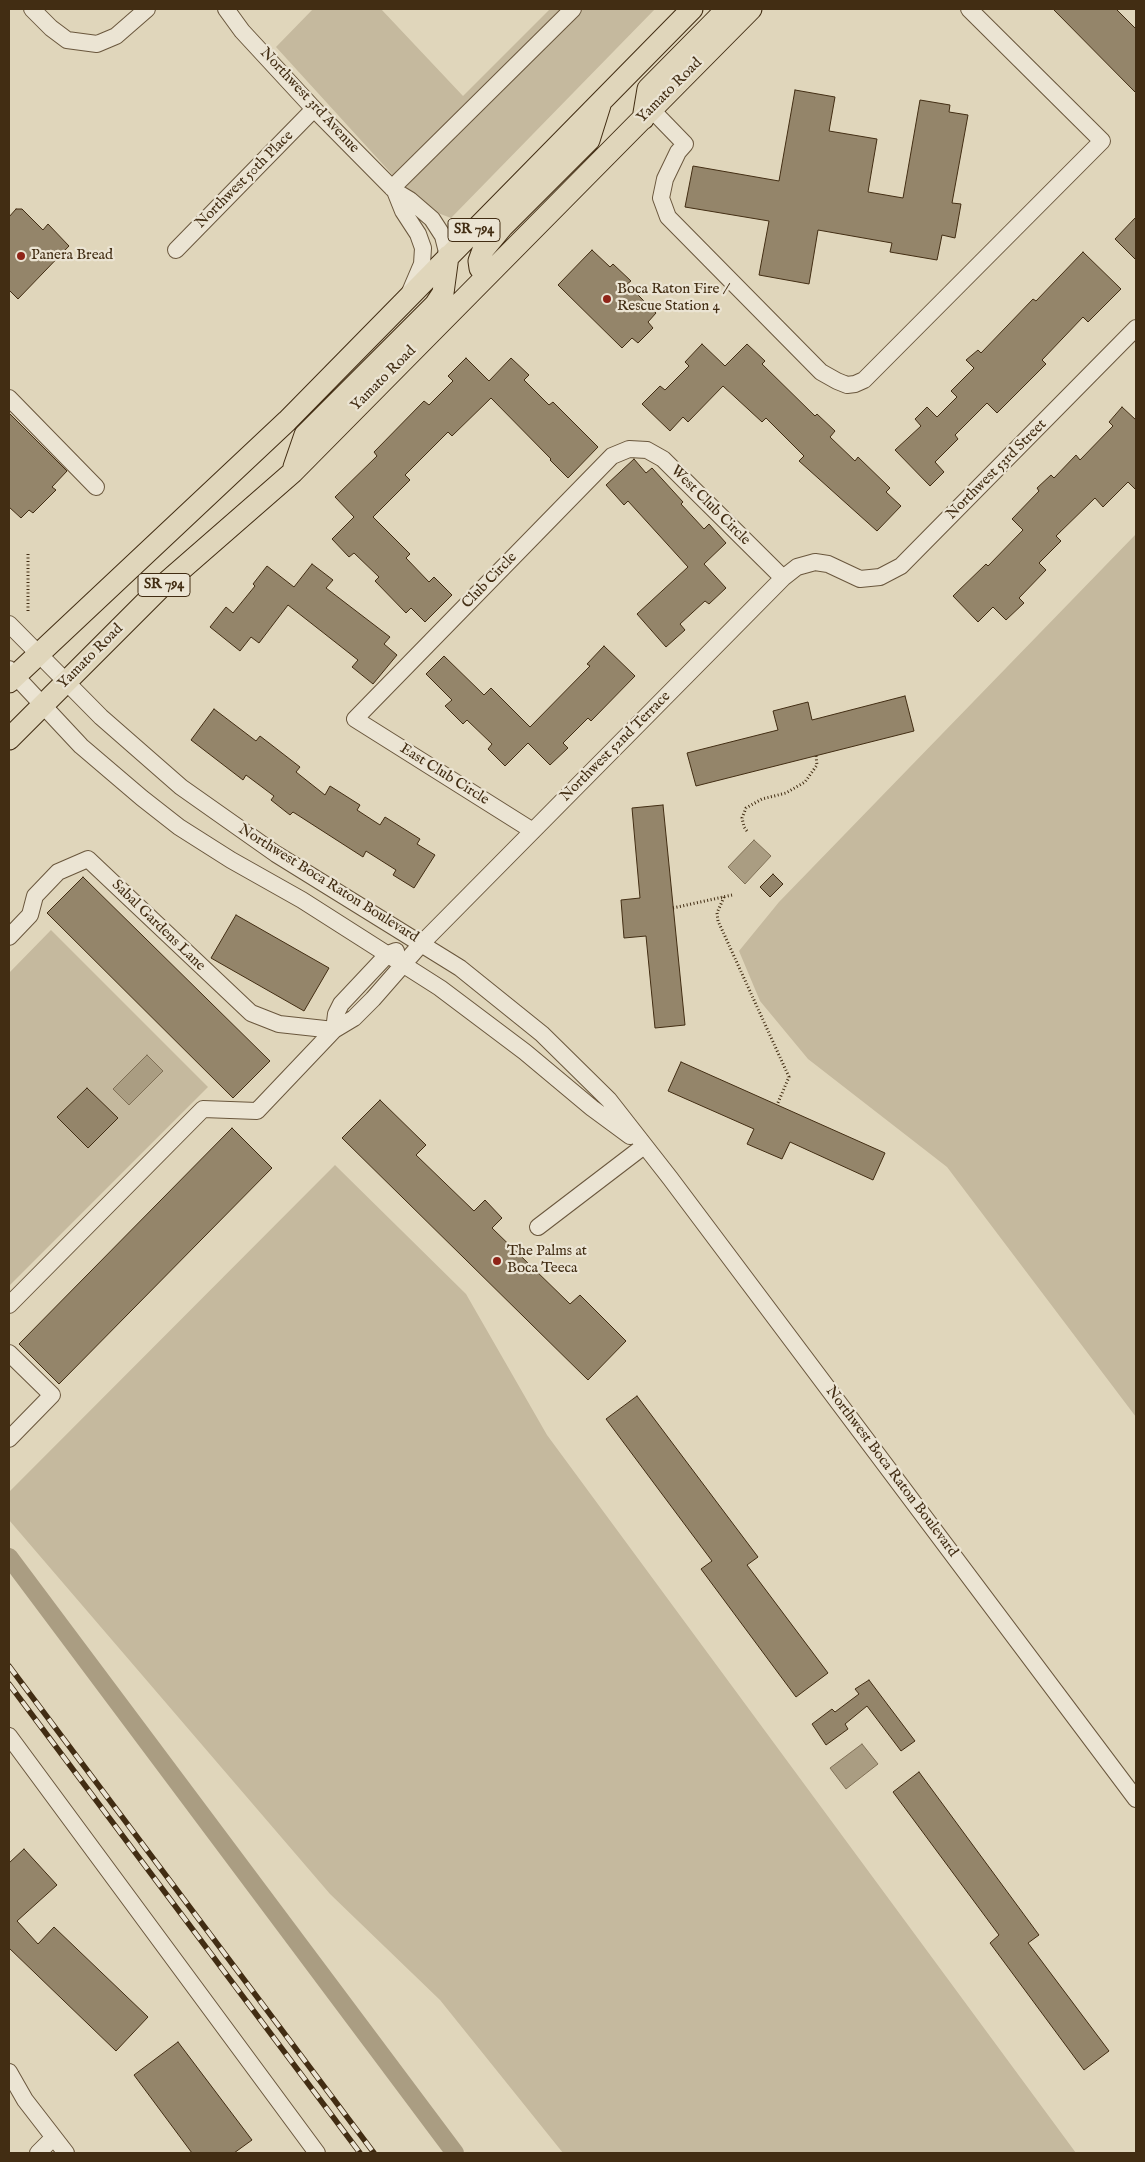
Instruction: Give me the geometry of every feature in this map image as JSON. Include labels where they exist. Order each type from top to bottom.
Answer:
[{"type":"main road","name":"SR 794","points":[[11,676],[39,654],[286,420],[692,9]]},
{"type":"main road","points":[[648,114],[648,89],[727,9]]},
{"type":"main road","name":"Yamato Road","points":[[9,739],[160,588],[292,472],[751,9]]},
{"type":"main road","points":[[486,276],[480,268],[479,261],[483,250],[503,226],[589,140],[601,100]]},
{"type":"main road","points":[[292,472],[305,436],[435,305],[443,293],[448,256]]},
{"type":"street","points":[[32,9],[51,28],[67,40],[97,44],[116,36],[147,9]]},
{"type":"street","name":"Northwest 3rd Avenue","points":[[226,9],[242,30],[314,110],[394,190],[410,200],[432,219],[443,236],[448,256]]},
{"type":"street","points":[[394,190],[573,9]]},
{"type":"street","points":[[648,114],[686,144],[678,152],[665,178],[660,198],[668,217],[821,372],[847,385],[855,384],[864,380],[1102,141],[969,9]]},
{"type":"street","name":"Northwest 50th Place","points":[[176,250],[314,110]]},
{"type":"street","name":"Northwest 3rd Avenue","points":[[394,190],[403,211],[418,234],[423,248],[422,264],[409,296]]},
{"type":"street","name":"Northwest 53rd Street","points":[[842,572],[860,579],[880,577],[901,566],[1136,328]]},
{"type":"street","points":[[9,398],[96,487]]},
{"type":"street","name":"West Club Circle","points":[[629,449],[647,450],[663,459],[784,578]]},
{"type":"street","name":"Club Circle","points":[[354,719],[612,456],[629,449]]},
{"type":"street","name":"Northwest 52nd Terrace","points":[[404,965],[422,943],[784,578],[798,567],[815,562],[828,564],[842,572]]},
{"type":"street","name":"Northwest Boca Raton Boulevard","points":[[9,624],[101,717],[181,787],[276,854],[422,943],[494,994],[542,1034],[609,1100],[670,1178],[1136,1799]]},
{"type":"street","name":"Northwest Boca Raton Boulevard","points":[[11,676],[109,771],[179,827],[388,954],[440,988],[525,1052],[592,1108],[644,1146]]},
{"type":"street","name":"East Club Circle","points":[[354,719],[533,831]]},
{"type":"street","name":"Sabal Gardens Lane","points":[[9,937],[30,915],[35,896],[58,872],[88,859],[251,1013],[279,1024],[334,1030]]},
{"type":"street","points":[[334,1030],[336,1014],[342,1004],[388,954],[422,943]]},
{"type":"street","points":[[10,1308],[203,1109],[257,1111],[334,1030],[354,1018],[404,965]]},
{"type":"street","points":[[538,1227],[644,1146]]},
{"type":"street","points":[[9,1353],[52,1395],[9,1439]]},
{"type":"street","points":[[9,1736],[317,2153]]},
{"type":"street","points":[[9,2072],[25,2100],[66,2153]]},
{"type":"street","points":[[38,2153],[53,2138]]},
{"type":"path","points":[[28,554],[28,612]]},
{"type":"path","points":[[747,831],[742,818],[746,808],[762,799],[786,794],[805,782],[817,766],[816,756]]},
{"type":"path","points":[[673,908],[732,895]]},
{"type":"path","points":[[724,897],[717,913],[718,921],[788,1077],[778,1105]]},
{"type":"shaded area","points":[[313,9],[381,9],[463,96],[550,9],[655,9],[451,218],[430,210],[399,182],[276,47]]},
{"type":"shaded area","points":[[1136,534],[1136,1417],[947,1167],[808,1059],[760,1001],[739,951],[779,902]]},
{"type":"shaded area","points":[[754,840],[771,856],[745,884],[728,867]]},
{"type":"shaded area","points":[[51,930],[208,1087],[9,1286],[9,973]]},
{"type":"shaded area","points":[[147,1055],[163,1071],[129,1105],[113,1089]]},
{"type":"shaded area","points":[[335,1165],[466,1294],[547,1435],[1076,2153],[563,2153],[440,2000],[330,1894],[9,1520],[9,1492]]},
{"type":"shaded area","points":[[862,1744],[878,1764],[846,1789],[830,1768]]},
{"type":"building","points":[[1053,9],[1116,9],[1136,29],[1136,93]]},
{"type":"building","points":[[795,90],[835,97],[829,131],[877,139],[868,192],[903,198],[920,100],[950,105],[949,112],[968,115],[952,203],[961,204],[955,238],[942,235],[937,260],[890,252],[892,243],[818,230],[809,284],[759,275],[769,221],[685,207],[693,166],[779,181]]},
{"type":"building","points":[[16,209],[22,209],[43,230],[48,224],[69,246],[18,299],[9,290],[9,217]]},
{"type":"building","points":[[1136,217],[1136,260],[1115,239]]},
{"type":"building","name":"Boca Raton Fire / Rescue Station 4","points":[[592,250],[610,267],[613,264],[631,281],[627,284],[656,313],[648,322],[653,328],[638,343],[632,338],[622,348],[558,285]]},
{"type":"building","points":[[1083,252],[1121,289],[1088,322],[1083,317],[1042,360],[1046,364],[997,413],[987,403],[955,435],[958,439],[935,462],[944,472],[930,486],[895,450],[921,426],[915,419],[927,407],[937,417],[957,397],[951,391],[974,368],[966,360],[978,350],[981,353],[1033,299],[1036,301]]},
{"type":"building","points":[[702,344],[725,366],[747,344],[765,361],[762,364],[815,416],[817,414],[835,431],[830,437],[855,461],[858,457],[890,488],[886,492],[901,506],[877,531],[799,461],[804,456],[766,418],[762,422],[723,386],[688,422],[683,417],[670,431],[642,404],[660,386],[665,390],[689,366],[685,362]]},
{"type":"building","points":[[466,358],[489,381],[511,358],[529,375],[524,380],[549,405],[553,402],[598,447],[568,478],[491,398],[452,436],[448,432],[405,475],[410,480],[373,517],[410,554],[406,558],[429,582],[434,577],[452,595],[425,622],[411,608],[406,613],[375,581],[379,577],[354,553],[349,557],[332,539],[354,517],[335,497],[377,456],[374,452],[424,401],[429,405],[453,381],[448,376]]},
{"type":"building","points":[[1122,407],[1136,420],[1136,490],[1128,482],[1103,507],[1095,498],[1056,536],[1061,541],[1039,563],[1046,570],[1019,598],[1024,603],[1006,620],[993,607],[978,622],[953,596],[986,564],[988,566],[1023,530],[1012,519],[1039,491],[1037,488],[1051,475],[1054,478],[1076,455],[1080,460],[1113,426],[1109,422]]},
{"type":"building","points":[[9,413],[67,471],[52,487],[56,490],[33,513],[29,510],[21,518],[9,507]]},
{"type":"building","points":[[634,459],[646,473],[652,468],[683,502],[681,504],[704,529],[709,524],[726,543],[704,564],[726,588],[709,604],[705,601],[680,624],[685,630],[666,647],[637,614],[688,567],[628,501],[624,505],[606,485]]},
{"type":"building","points":[[312,564],[333,580],[326,588],[390,637],[384,644],[397,655],[373,684],[352,667],[358,660],[288,605],[259,643],[251,637],[240,651],[210,627],[226,607],[233,613],[255,586],[253,584],[267,566],[294,587]]},
{"type":"building","points":[[604,646],[635,676],[591,721],[588,718],[563,743],[568,748],[550,765],[528,743],[505,766],[488,749],[492,744],[467,720],[463,724],[445,706],[452,700],[426,674],[444,656],[484,695],[491,688],[530,727],[590,666],[587,664]]},
{"type":"building","points":[[905,696],[914,731],[696,786],[687,753],[778,730],[773,711],[808,702],[812,720]]},
{"type":"building","points":[[214,709],[256,741],[260,736],[300,767],[296,772],[325,795],[330,786],[360,805],[357,810],[380,825],[385,817],[420,839],[417,844],[435,855],[414,888],[393,875],[396,870],[366,851],[363,857],[293,812],[290,815],[271,800],[274,796],[246,775],[243,780],[191,740]]},
{"type":"building","points":[[663,805],[685,1025],[655,1028],[646,936],[624,938],[621,900],[640,898],[632,808]]},
{"type":"building","points":[[773,874],[783,884],[770,897],[760,887]]},
{"type":"building","points":[[83,877],[270,1061],[233,1098],[47,913]]},
{"type":"building","points":[[236,915],[329,968],[304,1011],[211,958]]},
{"type":"building","points":[[681,1062],[885,1153],[873,1180],[790,1142],[782,1159],[747,1144],[754,1129],[668,1091]]},
{"type":"building","points":[[87,1088],[118,1118],[88,1148],[57,1117]]},
{"type":"building","name":"The Palms at Boca Teeca","points":[[380,1100],[426,1145],[416,1155],[474,1211],[485,1200],[502,1218],[492,1228],[570,1304],[580,1295],[626,1341],[588,1380],[342,1138]]},
{"type":"building","points":[[232,1128],[272,1168],[59,1384],[19,1344]]},
{"type":"building","points":[[637,1396],[758,1557],[747,1565],[828,1673],[796,1697],[701,1569],[712,1561],[606,1419]]},
{"type":"building","points":[[869,1680],[915,1741],[901,1751],[867,1706],[845,1724],[848,1729],[826,1745],[812,1724],[832,1709],[835,1712],[859,1694],[855,1689]]},
{"type":"building","points":[[919,1772],[1039,1935],[1028,1943],[1109,2051],[1084,2070],[990,1943],[999,1935],[893,1792]]},
{"type":"building","points":[[24,1849],[57,1885],[17,1921],[38,1944],[54,1927],[148,2017],[116,2051],[9,1948],[9,1863]]},
{"type":"building","points":[[178,2042],[252,2140],[234,2153],[192,2153],[134,2075]]},
{"type":"waterway","points":[[9,1557],[455,2153]]},
{"type":"railway","points":[[9,1666],[374,2153]]},
{"type":"railway","points":[[9,1684],[360,2153]]},
{"type":"place","name":"Panera Bread","points":[[21,256]]},
{"type":"place","name":"Boca Raton Fire / Rescue Station 4","points":[[607,299]]},
{"type":"place","name":"The Palms at Boca Teeca","points":[[497,1261]]}]
